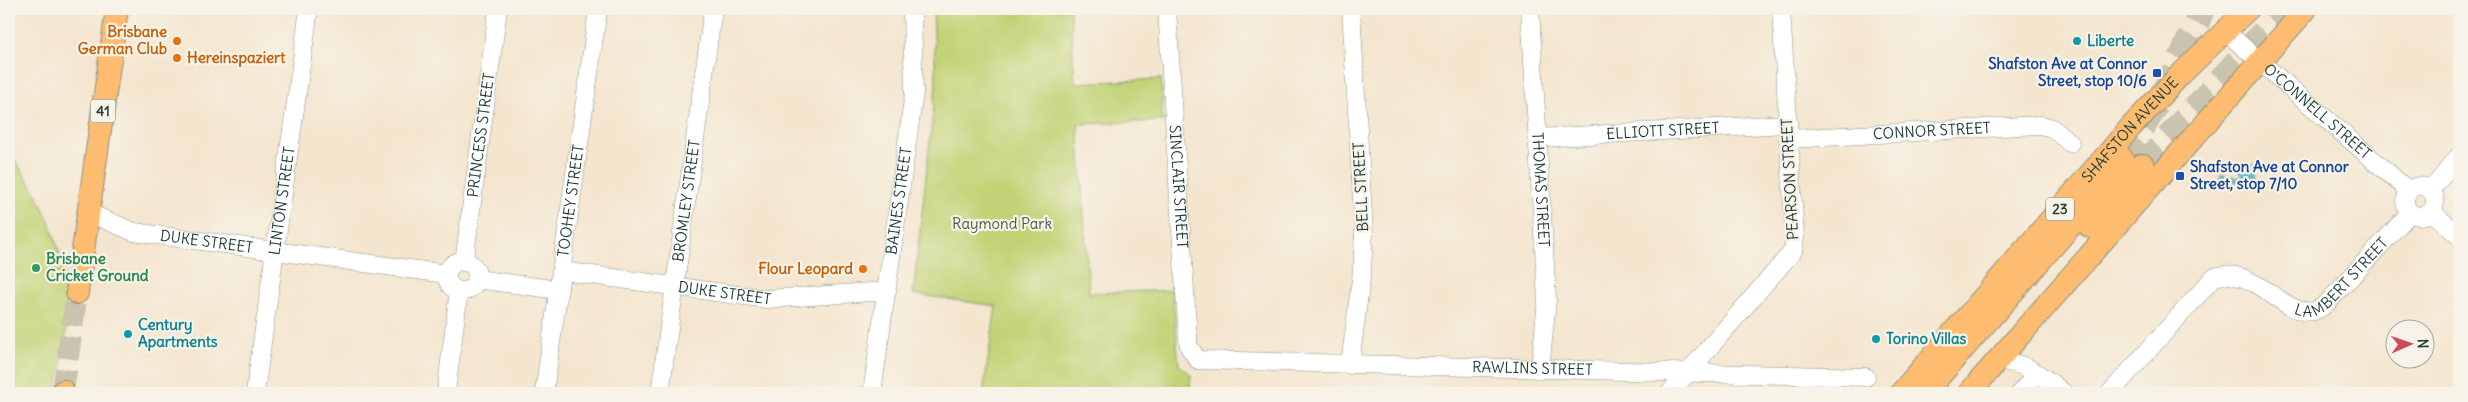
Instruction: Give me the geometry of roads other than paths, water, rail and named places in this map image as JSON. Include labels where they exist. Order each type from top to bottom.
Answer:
[{"type":"highway","points":[[1922,393],[2080,212],[2131,163],[1943,393]]},
{"type":"main road","name":"41","points":[[77,293],[117,9]]},
{"type":"main road","name":"SHAFSTON AVENUE","points":[[1901,393],[2125,134],[2178,76],[2248,9]]},
{"type":"main road","points":[[1969,393],[2306,9]]},
{"type":"street","name":"LINTON STREET","points":[[255,393],[309,9]]},
{"type":"street","name":"PRINCESS STREET","points":[[464,262],[498,9]]},
{"type":"street","name":"TOOHEY STREET","points":[[544,393],[598,9]]},
{"type":"street","name":"BROMLEY STREET","points":[[660,393],[713,9]]},
{"type":"street","name":"BAINES STREET","points":[[872,393],[914,93],[912,9]]},
{"type":"street","name":"SINCLAIR STREET","points":[[1167,9],[1188,339],[1189,347],[1198,360]]},
{"type":"street","name":"BELL STREET","points":[[1350,365],[1362,271],[1364,233],[1351,9]]},
{"type":"street","name":"THOMAS STREET","points":[[1530,9],[1547,300],[1540,370]]},
{"type":"street","name":"PEARSON STREET","points":[[1670,393],[1793,251],[1795,238],[1781,9]]},
{"type":"street","name":"O'CONNELL STREET","points":[[2226,32],[2409,191]]},
{"type":"street","name":"CONNOR STREET","points":[[1788,132],[2040,125],[2052,128],[2070,143]]},
{"type":"street","name":"ELLIOTT STREET","points":[[1538,138],[1788,132]]},
{"type":"street","points":[[2431,190],[2459,156]]},
{"type":"street","points":[[2420,186],[2431,190],[2436,201],[2432,212],[2421,217],[2410,212],[2405,203],[2409,191],[2420,186]]},
{"type":"street","name":"LAMBERT STREET","points":[[2110,393],[2214,277],[2223,274],[2239,275],[2291,306],[2314,311],[2330,300],[2410,212]]},
{"type":"street","points":[[2432,212],[2459,236]]},
{"type":"street","name":"DUKE STREET","points":[[89,213],[134,232],[447,274]]},
{"type":"street","points":[[464,262],[472,266],[476,279],[472,287],[459,291],[451,287],[447,274],[455,263],[464,262]]},
{"type":"street","name":"DUKE STREET","points":[[562,271],[782,299],[886,291]]},
{"type":"street","points":[[476,279],[559,290]]},
{"type":"street","points":[[446,393],[459,291]]},
{"type":"street","name":"RAWLINS STREET","points":[[1198,360],[1866,377]]},
{"type":"street","points":[[1998,360],[2016,361],[2037,373],[2064,393]]},
{"type":"street","points":[[2020,393],[2037,373]]},
{"type":"water","points":[[2244,164],[2255,165],[2257,184],[2220,180],[2221,175],[2243,178],[2243,175],[2238,171]]},
{"type":"tunnel","points":[[2120,159],[2167,87],[2186,49],[2202,9]]},
{"type":"tunnel","points":[[2142,167],[2285,9]]},
{"type":"tunnel","points":[[63,391],[77,293]]},
{"type":"place","name":"Brisbane German Club","points":[[177,41]]},
{"type":"place","name":"Liberte","points":[[2077,41]]},
{"type":"place","name":"Hereinspaziert","points":[[177,58]]},
{"type":"place","name":"Shafston Ave at Connor Street, stop 10/6","points":[[2157,73]]},
{"type":"place","name":"Shafston Ave at Connor Street, stop 7/10","points":[[2180,176]]},
{"type":"place","name":"Brisbane Cricket Ground","points":[[36,268]]},
{"type":"place","name":"Flour Leopard","points":[[863,269]]},
{"type":"place","name":"Century Apartments","points":[[128,334]]},
{"type":"place","name":"Torino Villas","points":[[1876,339]]},
{"type":"park label","name":"Raymond Park","points":[[1002,224]]}]
